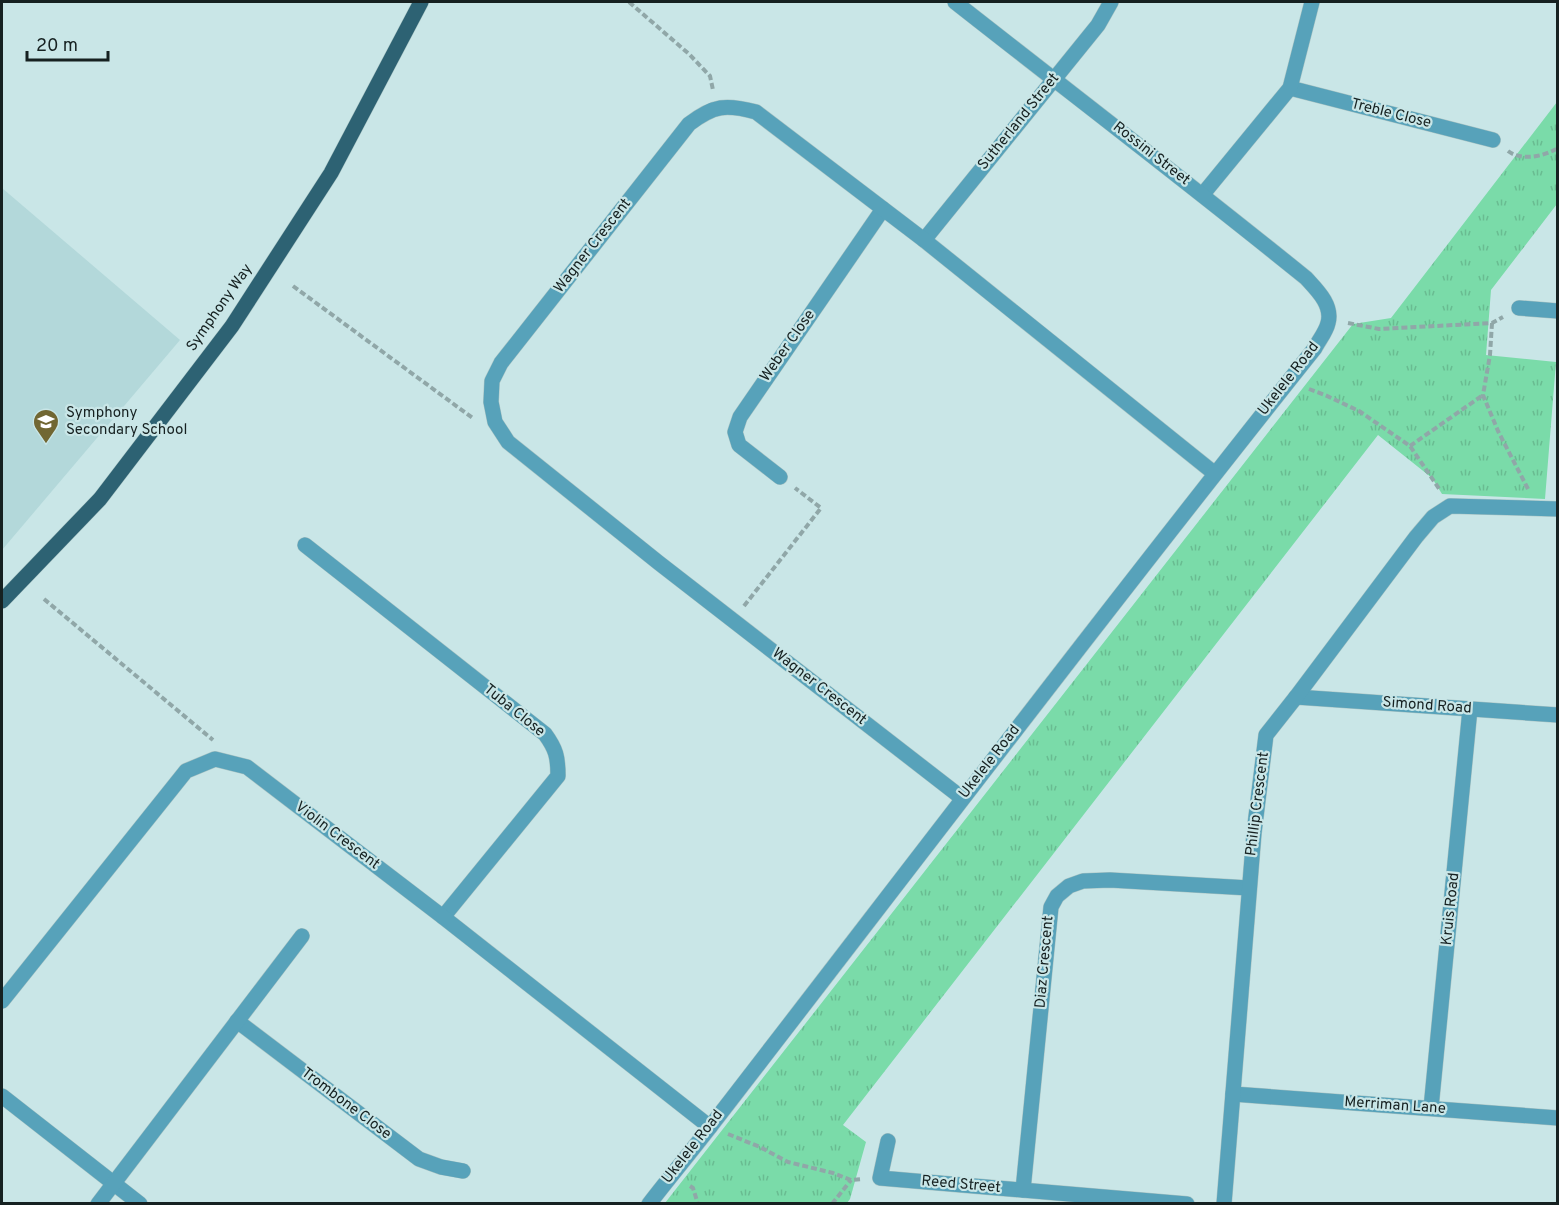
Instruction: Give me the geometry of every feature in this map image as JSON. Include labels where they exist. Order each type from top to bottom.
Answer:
[{"type":"main road","name":"Symphony Way","points":[[2,601],[100,499],[232,326],[331,173],[421,2]]},
{"type":"street","name":"Rossini Street","points":[[955,2],[1203,194],[1306,278],[1323,298],[1329,312],[1329,320]]},
{"type":"street","name":"Sutherland Street","points":[[924,240],[1098,25],[1111,2]]},
{"type":"street","points":[[1203,194],[1290,88],[1312,2]]},
{"type":"street","name":"Treble Close","points":[[1290,88],[1493,140]]},
{"type":"street","points":[[717,108],[737,107],[756,112],[924,240],[1214,473]]},
{"type":"street","name":"Wagner Crescent","points":[[717,108],[689,124],[501,363],[492,381],[491,402],[495,422],[508,442],[962,798]]},
{"type":"street","name":"Weber Close","points":[[780,477],[738,445],[735,432],[740,417],[883,209]]},
{"type":"street","points":[[1519,308],[1557,311]]},
{"type":"street","name":"Ukelele Road","points":[[649,1203],[1214,473],[1315,348],[1329,320]]},
{"type":"street","points":[[1450,506],[1557,509]]},
{"type":"street","name":"Phillip Crescent","points":[[1224,1203],[1254,833],[1266,735],[1416,537],[1433,517],[1450,506]]},
{"type":"street","name":"Tuba Close","points":[[305,545],[545,734],[555,748],[558,776],[443,917]]},
{"type":"street","name":"Simond Road","points":[[1296,697],[1557,715]]},
{"type":"street","name":"Kruis Road","points":[[1431,1108],[1470,709]]},
{"type":"street","name":"Violin Crescent","points":[[2,1001],[186,771],[216,759],[247,766],[710,1127]]},
{"type":"street","name":"Diaz Crescent","points":[[1023,1190],[1051,907],[1058,896],[1069,886],[1083,882],[1110,880],[1250,888]]},
{"type":"street","points":[[98,1203],[302,936]]},
{"type":"street","name":"Trombone Close","points":[[237,1021],[419,1159],[441,1167],[463,1171]]},
{"type":"street","name":"Merriman Lane","points":[[1233,1094],[1557,1118]]},
{"type":"street","points":[[2,1096],[140,1203]]},
{"type":"street","points":[[880,1178],[888,1141]]},
{"type":"street","name":"Reed Street","points":[[880,1178],[1187,1203]]},
{"type":"path","points":[[629,2],[689,54],[710,76],[717,108]]},
{"type":"path","points":[[1493,140],[1515,156],[1532,156],[1551,152],[1557,148]]},
{"type":"path","points":[[293,286],[475,420]]},
{"type":"path","points":[[1329,320],[1379,329],[1492,323],[1519,308]]},
{"type":"path","points":[[1492,323],[1490,355],[1483,395],[1498,431],[1538,508]]},
{"type":"path","points":[[1287,382],[1325,395],[1359,411],[1410,446],[1450,506]]},
{"type":"path","points":[[1410,446],[1483,395]]},
{"type":"path","points":[[732,619],[821,508],[780,477]]},
{"type":"path","points":[[44,599],[218,743]]},
{"type":"path","points":[[710,1127],[760,1147],[788,1162],[851,1180],[880,1178]]},
{"type":"path","points":[[832,1203],[851,1180]]},
{"type":"shaded area","name":"Symphony Secondary School","points":[[2,188],[180,340],[2,550]]},
{"type":"green space","points":[[1557,102],[1557,204],[1491,290],[1486,355],[1556,362],[1545,499],[1442,494],[1432,478],[1378,435],[843,1125],[866,1142],[847,1203],[665,1203],[1353,324],[1391,318]]},
{"type":"place","name":"Symphony Secondary School","points":[[46,445]]}]
